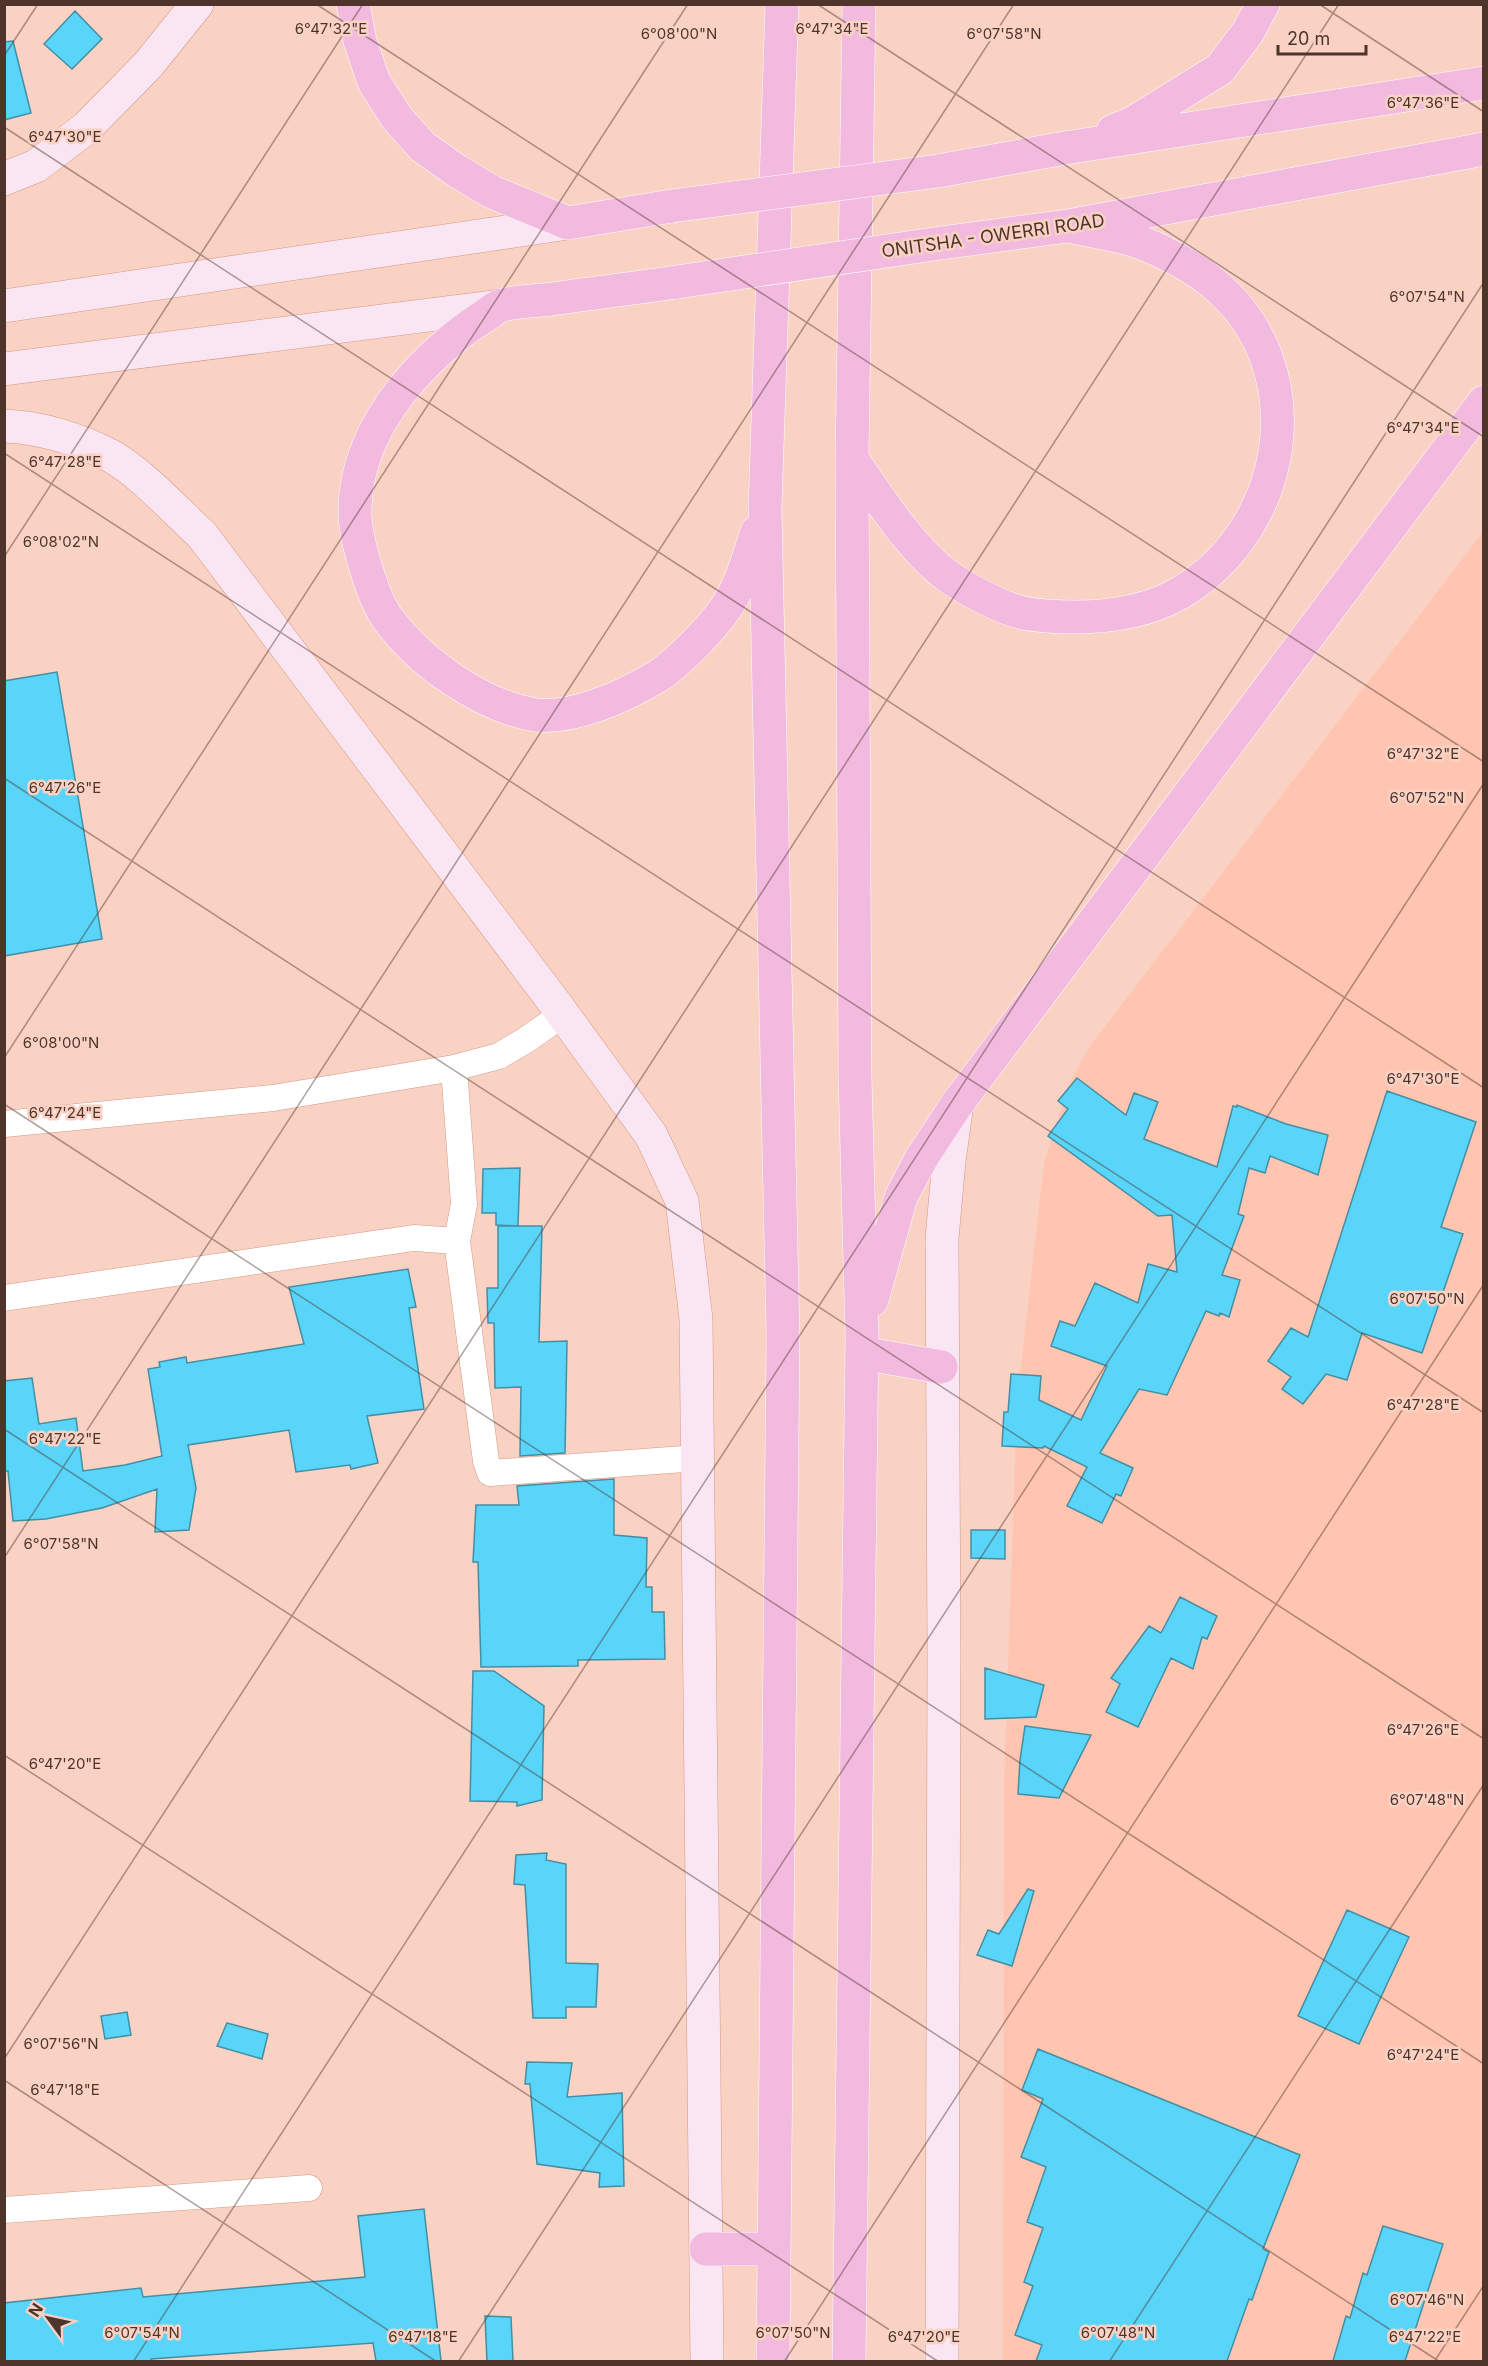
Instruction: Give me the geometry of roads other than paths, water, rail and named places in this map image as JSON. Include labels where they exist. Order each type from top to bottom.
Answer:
[{"type":"highway","points":[[353,4],[360,41],[374,82],[398,118],[423,147],[492,192],[568,223],[672,206],[938,171],[1065,148],[1484,83]]},
{"type":"highway","points":[[770,4],[781,72]]},
{"type":"highway","points":[[773,2361],[783,1336],[765,508],[782,4]]},
{"type":"highway","points":[[849,2361],[862,1345],[855,1066],[852,459],[859,4]]},
{"type":"highway","points":[[1065,148],[1133,123],[1220,69],[1248,32],[1263,4]]},
{"type":"highway","name":"ONITSHA - OWERRI ROAD","points":[[500,306],[1068,226],[1484,149]]},
{"type":"highway","points":[[852,459],[913,543],[943,572],[984,597],[1022,613],[1061,617],[1107,617],[1145,609],[1180,593],[1214,568],[1244,535],[1263,501],[1275,460],[1278,419],[1273,378],[1257,336],[1239,309],[1212,282],[1170,256],[1136,241],[1068,226]]},
{"type":"highway","points":[[500,306],[442,346],[420,368],[396,398],[372,435],[360,472],[354,511],[361,549],[387,619],[421,654],[456,683],[491,702],[531,714],[567,713],[607,701],[659,675],[698,640],[725,609],[744,573],[765,508]]},
{"type":"highway","points":[[862,1345],[901,1197],[922,1157],[957,1104],[1044,991],[1416,489],[1484,402]]},
{"type":"highway","points":[[862,1345],[941,1367]]},
{"type":"highway","points":[[706,2249],[774,2249]]},
{"type":"main road","points":[[4,179],[36,166],[86,128],[148,65],[198,4]]},
{"type":"main road","points":[[4,306],[568,223]]},
{"type":"main road","points":[[4,369],[500,306]]},
{"type":"main road","points":[[4,426],[63,436],[112,457],[144,481],[202,535],[563,1014],[651,1135],[682,1201],[696,1319],[706,2361]]},
{"type":"main road","points":[[942,2361],[944,1654],[942,1238],[957,1104]]},
{"type":"street","points":[[4,1124],[273,1098],[454,1068],[499,1056],[563,1014]]},
{"type":"street","points":[[454,1068],[464,1204],[457,1241],[486,1461],[490,1473],[698,1458]]},
{"type":"street","points":[[4,1298],[414,1238],[457,1241]]},
{"type":"street","points":[[4,2210],[309,2188]]}]
